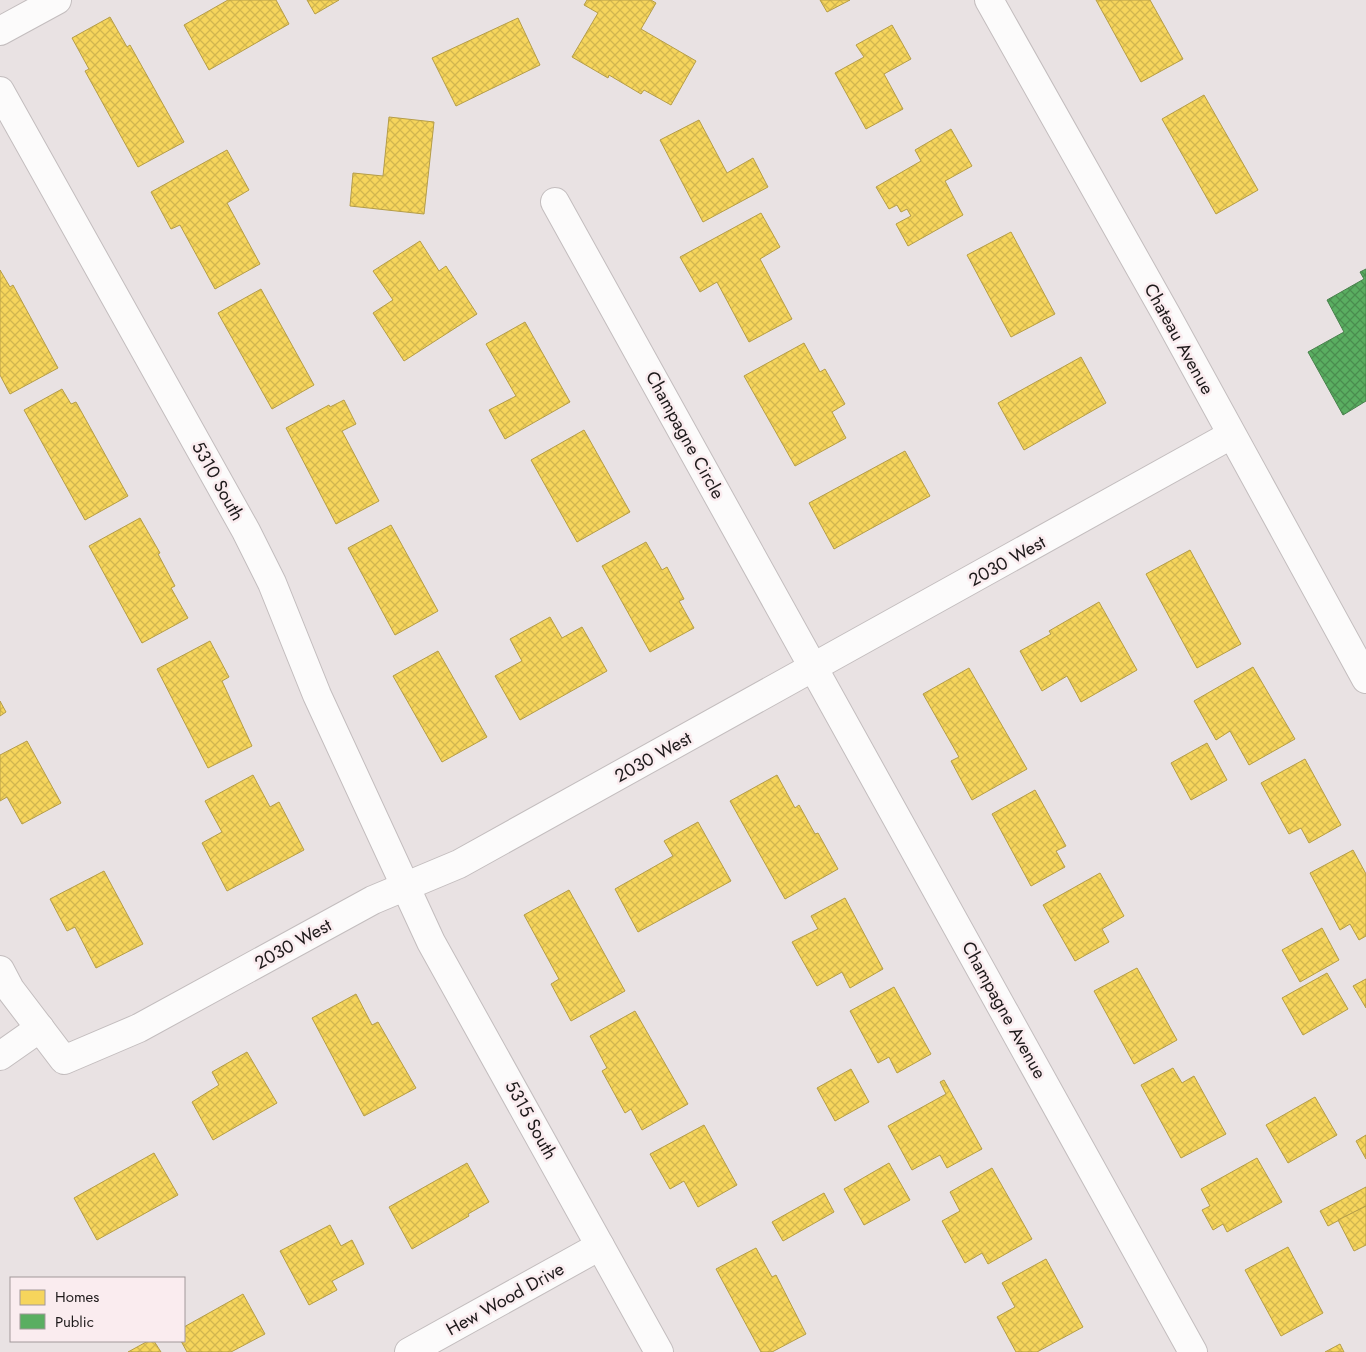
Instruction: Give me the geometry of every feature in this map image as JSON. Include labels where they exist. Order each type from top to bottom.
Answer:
[{"type":"street","points":[[0,31],[57,0]]},
{"type":"street","name":"Chateau Avenue","points":[[990,0],[1166,314],[1366,679]]},
{"type":"street","name":"5310 South","points":[[0,91],[246,531],[272,583],[327,719],[407,886]]},
{"type":"street","name":"Champagne Circle","points":[[556,202],[814,668]]},
{"type":"street","name":"2030 West","points":[[40,1028],[64,1060],[139,1028],[373,900],[459,864],[1231,435]]},
{"type":"street","name":"Champagne Avenue","points":[[814,668],[1192,1352]]},
{"type":"street","name":"5315 South","points":[[407,886],[431,942],[659,1352]]},
{"type":"street","points":[[0,970],[10,989],[40,1028],[0,1056]]},
{"type":"street","name":"Hew Wood Drive","points":[[410,1352],[600,1246]]},
{"type":"building: Homes","points":[[228,0],[276,0],[289,24],[209,70],[184,25]]},
{"type":"building: Homes","points":[[307,0],[339,0],[315,14]]},
{"type":"building: Homes","points":[[587,0],[651,0],[656,3],[641,29],[696,61],[671,105],[644,90],[641,94],[609,75],[608,78],[572,57],[598,13],[584,5]]},
{"type":"building: Homes","points":[[820,0],[850,0],[827,12]]},
{"type":"building: Homes","points":[[1096,0],[1150,0],[1183,59],[1141,82]]},
{"type":"building: Homes","points":[[110,17],[127,47],[130,45],[184,142],[138,167],[85,71],[89,69],[72,38]]},
{"type":"building: Homes","points":[[518,18],[540,65],[456,106],[432,58]]},
{"type":"building: Homes","points":[[892,25],[911,59],[884,74],[903,109],[866,129],[835,73],[864,57],[856,45]]},
{"type":"building: Homes","points":[[1204,95],[1258,190],[1216,214],[1162,119]]},
{"type":"building: Homes","points":[[389,117],[434,122],[424,214],[350,206],[353,173],[383,176]]},
{"type":"building: Homes","points":[[699,120],[727,173],[753,158],[768,187],[703,222],[660,140]]},
{"type":"building: Homes","points":[[951,129],[972,166],[945,181],[963,215],[908,246],[896,224],[911,216],[907,209],[901,212],[897,205],[889,209],[876,187],[921,161],[915,150]]},
{"type":"building: Homes","points":[[227,150],[249,190],[227,203],[260,264],[215,289],[180,225],[171,229],[151,192]]},
{"type":"building: Homes","points":[[761,213],[780,247],[760,259],[792,319],[749,342],[717,282],[700,292],[680,257]]},
{"type":"building: Homes","points":[[1011,232],[1055,314],[1011,337],[967,255]]},
{"type":"building: Homes","points":[[420,241],[439,271],[446,266],[477,314],[404,361],[373,313],[393,300],[373,271]]},
{"type":"building: Homes","points":[[0,270],[10,287],[13,285],[58,368],[10,394],[0,375]]},
{"type":"building: Homes","points":[[261,289],[314,385],[272,409],[218,313]]},
{"type":"building: Homes","points":[[525,322],[570,402],[505,439],[489,410],[516,396],[486,344]]},
{"type":"building: Homes","points":[[804,343],[820,372],[825,369],[845,404],[832,412],[846,438],[795,466],[744,376]]},
{"type":"building: Homes","points":[[1081,357],[1106,403],[1024,450],[998,403]]},
{"type":"building: Homes","points":[[62,389],[71,404],[76,402],[128,496],[85,520],[24,410]]},
{"type":"building: Homes","points":[[344,400],[356,424],[342,431],[379,501],[336,524],[286,428],[329,405],[330,407]]},
{"type":"building: Homes","points":[[584,430],[630,512],[577,542],[531,460]]},
{"type":"building: Homes","points":[[905,451],[930,496],[834,549],[809,503]]},
{"type":"building: Homes","points":[[140,518],[160,553],[158,554],[175,586],[171,588],[188,618],[142,643],[89,546]]},
{"type":"building: Homes","points":[[391,525],[438,611],[395,635],[348,548]]},
{"type":"building: Homes","points":[[646,542],[662,570],[667,567],[684,599],[679,601],[694,628],[650,652],[602,566]]},
{"type":"building: Homes","points":[[1190,550],[1241,644],[1197,668],[1146,574]]},
{"type":"building: Homes","points":[[1099,602],[1137,670],[1081,702],[1067,676],[1042,691],[1020,651],[1051,634],[1049,631]]},
{"type":"building: Homes","points":[[550,617],[562,638],[582,627],[607,671],[520,720],[495,676],[522,661],[510,639]]},
{"type":"building: Homes","points":[[210,641],[229,677],[222,681],[252,746],[208,768],[157,669]]},
{"type":"building: Homes","points":[[438,651],[487,737],[442,762],[393,676]]},
{"type":"building: Homes","points":[[1253,667],[1295,739],[1249,765],[1230,731],[1216,740],[1194,701]]},
{"type":"building: Homes","points":[[969,668],[1027,769],[972,800],[951,761],[959,757],[923,694]]},
{"type":"building: Homes","points":[[0,701],[6,712],[0,716]]},
{"type":"building: Homes","points":[[27,741],[61,803],[22,824],[7,797],[0,801],[0,755]]},
{"type":"building: Homes","points":[[1207,743],[1227,780],[1191,800],[1171,763]]},
{"type":"building: Homes","points":[[1305,759],[1341,825],[1309,843],[1301,828],[1289,834],[1261,783]]},
{"type":"building: Homes","points":[[253,775],[270,807],[279,802],[304,850],[227,891],[202,843],[222,832],[205,801]]},
{"type":"building: Homes","points":[[777,775],[795,808],[799,805],[815,834],[818,833],[838,869],[785,899],[730,801]]},
{"type":"building: Homes","points":[[1035,790],[1066,846],[1056,851],[1065,867],[1031,886],[992,814]]},
{"type":"building: Homes","points":[[698,822],[731,881],[638,932],[615,889],[673,856],[664,841]]},
{"type":"building: Homes","points":[[1353,850],[1366,874],[1366,936],[1359,940],[1350,924],[1340,930],[1310,873]]},
{"type":"building: Homes","points":[[104,871],[143,944],[96,968],[75,927],[67,931],[50,899]]},
{"type":"building: Homes","points":[[1100,873],[1124,916],[1102,929],[1109,942],[1075,961],[1043,905]]},
{"type":"building: Homes","points":[[569,890],[625,991],[571,1021],[551,984],[559,979],[524,915]]},
{"type":"building: Homes","points":[[845,898],[883,969],[850,988],[842,972],[817,986],[792,942],[818,929],[811,916]]},
{"type":"building: Homes","points":[[1322,928],[1339,960],[1300,982],[1282,950]]},
{"type":"building: Homes","points":[[1137,968],[1177,1040],[1134,1064],[1094,991]]},
{"type":"building: Homes","points":[[1327,973],[1348,1009],[1303,1035],[1282,998]]},
{"type":"building: Homes","points":[[1366,979],[1366,1008],[1353,986]]},
{"type":"building: Homes","points":[[894,987],[931,1054],[897,1073],[889,1057],[878,1063],[850,1011]]},
{"type":"building: Homes","points":[[356,994],[372,1025],[378,1022],[416,1088],[364,1116],[312,1018]]},
{"type":"building: Homes","points":[[635,1011],[688,1104],[642,1130],[631,1109],[625,1113],[602,1071],[607,1068],[590,1036]]},
{"type":"building: Homes","points":[[247,1052],[277,1103],[213,1140],[192,1102],[219,1085],[212,1072]]},
{"type":"building: Homes","points":[[1173,1068],[1182,1083],[1194,1076],[1226,1134],[1181,1158],[1141,1085]]},
{"type":"building: Homes","points":[[851,1069],[869,1102],[835,1121],[817,1088]]},
{"type":"building: Homes","points":[[944,1080],[982,1149],[947,1168],[940,1155],[912,1170],[888,1126],[946,1094],[940,1082]]},
{"type":"building: Homes","points":[[1315,1097],[1337,1135],[1288,1163],[1266,1125]]},
{"type":"building: Homes","points":[[704,1125],[737,1185],[698,1207],[684,1181],[670,1189],[650,1154]]},
{"type":"building: Homes","points":[[1366,1135],[1366,1159],[1356,1141]]},
{"type":"building: Homes","points":[[154,1153],[178,1195],[97,1240],[74,1198]]},
{"type":"building: Homes","points":[[1257,1158],[1282,1202],[1227,1232],[1223,1224],[1213,1230],[1202,1210],[1210,1206],[1201,1189]]},
{"type":"building: Homes","points":[[467,1163],[489,1202],[468,1214],[469,1216],[412,1249],[389,1207]]},
{"type":"building: Homes","points":[[889,1163],[910,1200],[864,1225],[844,1189]]},
{"type":"building: Homes","points":[[992,1168],[1032,1239],[988,1264],[982,1253],[965,1263],[942,1221],[960,1211],[950,1192]]},
{"type":"building: Homes","points":[[1366,1187],[1366,1206],[1328,1226],[1320,1211]]},
{"type":"building: Homes","points":[[824,1193],[834,1212],[783,1241],[772,1222]]},
{"type":"building: Homes","points":[[1366,1206],[1366,1245],[1354,1251],[1338,1220]]},
{"type":"building: Homes","points":[[330,1225],[341,1246],[352,1240],[364,1264],[332,1281],[337,1290],[309,1305],[280,1251]]},
{"type":"building: Homes","points":[[1288,1247],[1323,1313],[1281,1336],[1245,1270]]},
{"type":"building: Homes","points":[[756,1248],[772,1277],[776,1275],[806,1334],[772,1352],[761,1352],[716,1269]]},
{"type":"building: Homes","points":[[1046,1259],[1083,1327],[1037,1352],[1016,1352],[997,1317],[1015,1307],[1002,1283]]},
{"type":"building: Homes","points":[[243,1294],[265,1334],[231,1352],[187,1352],[182,1342],[185,1342],[185,1326]]},
{"type":"building: Homes","points":[[146,1342],[155,1342],[161,1352],[128,1352]]},
{"type":"building: Homes","points":[[1340,1344],[1344,1352],[1325,1352]]},
{"type":"building: Public","points":[[1366,269],[1366,401],[1343,415],[1308,352],[1344,332],[1327,300],[1364,279],[1360,272]]}]
